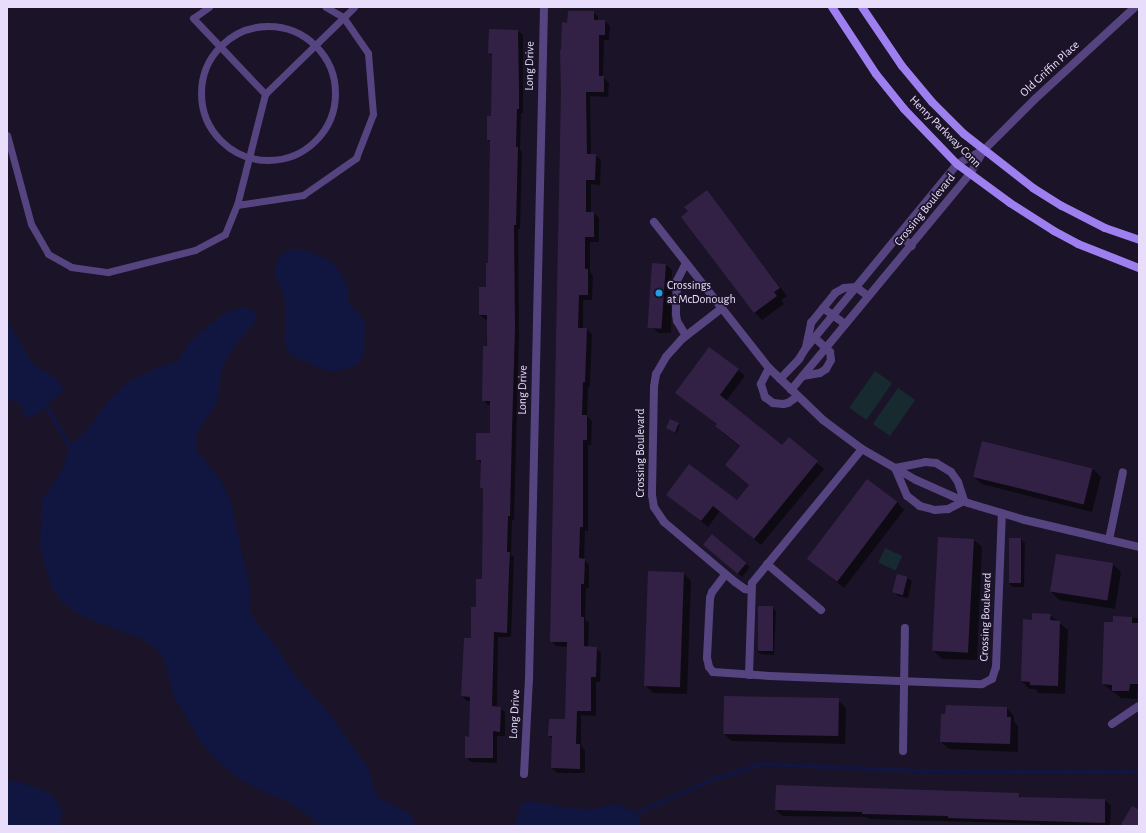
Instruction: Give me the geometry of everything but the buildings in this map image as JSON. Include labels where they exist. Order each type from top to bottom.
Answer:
[{"type":"street","name":"Long Drive","points":[[524,774],[529,679],[544,7]]},
{"type":"street","name":"Henry Parkway Conn","points":[[832,7],[876,74],[904,109],[957,164],[1010,203],[1054,231],[1078,244],[1139,268]]},
{"type":"street","name":"Henry Parkway Conn","points":[[862,7],[902,66],[927,96],[964,134],[1033,188],[1062,206],[1105,228],[1139,240]]},
{"type":"street","name":"Old Griffin Place","points":[[984,150],[1035,99],[1135,7]]},
{"type":"street","name":"Crossing Boulevard","points":[[780,379],[799,359],[806,348],[957,164],[984,150]]},
{"type":"street","name":"Crossing Boulevard","points":[[769,368],[761,384],[765,397],[773,403],[788,403],[803,376],[970,174],[984,150]]},
{"type":"street","points":[[654,222],[769,368],[823,420],[862,449],[895,468],[964,501],[1002,514],[1139,547]]},
{"type":"street","points":[[900,235],[912,246]]},
{"type":"street","points":[[686,263],[677,281],[676,314],[686,336]]},
{"type":"street","name":"Crossing Boulevard","points":[[806,348],[811,323],[823,308],[839,290],[856,287]]},
{"type":"street","points":[[856,287],[868,296]]},
{"type":"street","name":"Crossing Boulevard","points":[[722,308],[686,336],[666,357],[656,374],[654,394],[653,502],[656,512],[664,522],[738,586],[750,590]]},
{"type":"street","points":[[823,308],[845,324]]},
{"type":"street","points":[[803,376],[815,375],[826,369],[831,355],[826,347],[815,338]]},
{"type":"street","points":[[749,675],[750,590],[752,583],[862,449]]},
{"type":"street","points":[[895,468],[925,462],[942,466],[951,472],[955,477],[964,501]]},
{"type":"street","points":[[895,468],[907,496],[920,506],[942,510],[954,507],[964,501]]},
{"type":"street","points":[[1110,540],[1123,472]]},
{"type":"street","name":"Crossing Boulevard","points":[[725,574],[715,587],[710,598],[707,662],[713,672],[749,675],[976,685],[989,681],[994,676],[1002,514]]},
{"type":"street","points":[[767,564],[821,610]]},
{"type":"street","points":[[903,751],[905,628]]},
{"type":"street","points":[[1112,724],[1139,706]]},
{"type":"lane","points":[[210,7],[193,18],[265,94]]},
{"type":"lane","points":[[237,205],[303,195],[356,158],[373,114],[368,53],[343,17],[326,7]]},
{"type":"lane","points":[[7,134],[31,224],[48,254],[71,266],[108,272],[195,250],[225,234],[237,205],[265,94],[314,44],[354,7]]},
{"type":"lane","points":[[261,27],[284,28],[314,44],[322,54],[332,74],[335,97],[330,119],[319,137],[302,151],[282,159],[261,160],[248,157],[240,154],[222,142],[209,126],[202,106],[201,84],[208,64],[220,46],[239,33],[261,27]]},
{"type":"shaded area","points":[[291,249],[301,249],[328,259],[346,281],[349,303],[362,318],[365,326],[364,352],[359,363],[352,367],[342,370],[328,371],[298,359],[289,353],[285,344],[285,305],[283,294],[275,274],[276,263],[279,257]]},
{"type":"shaded area","points":[[246,307],[255,312],[255,321],[229,354],[222,370],[217,403],[202,424],[195,441],[198,452],[220,479],[230,499],[249,584],[250,611],[256,622],[273,642],[296,677],[326,709],[369,769],[374,791],[378,797],[410,814],[416,826],[319,826],[309,816],[291,803],[258,789],[240,779],[218,762],[202,744],[174,697],[164,659],[156,649],[140,638],[81,616],[62,602],[52,588],[46,570],[40,544],[42,499],[61,473],[70,446],[90,426],[110,399],[130,381],[145,373],[178,360],[191,341],[208,326],[226,312]]},
{"type":"shaded area","points":[[7,320],[33,364],[58,380],[64,391],[31,418],[25,416],[23,408],[17,401],[7,400]]},
{"type":"shaded area","points":[[875,371],[892,383],[866,420],[849,408]]},
{"type":"shaded area","points":[[898,388],[915,400],[890,436],[873,424]]},
{"type":"shaded area","points":[[885,548],[902,556],[895,571],[878,563]]},
{"type":"shaded area","points":[[7,780],[20,782],[52,794],[62,810],[60,826],[7,826]]},
{"type":"shaded area","points":[[529,801],[568,808],[593,809],[616,804],[635,814],[639,818],[639,826],[515,826],[521,805]]},
{"type":"waterway","points":[[46,406],[70,446]]},
{"type":"waterway","points":[[635,814],[714,779],[762,764],[919,771],[1139,772]]},
{"type":"place","name":"Crossings at McDonough","points":[[659,293]]}]
